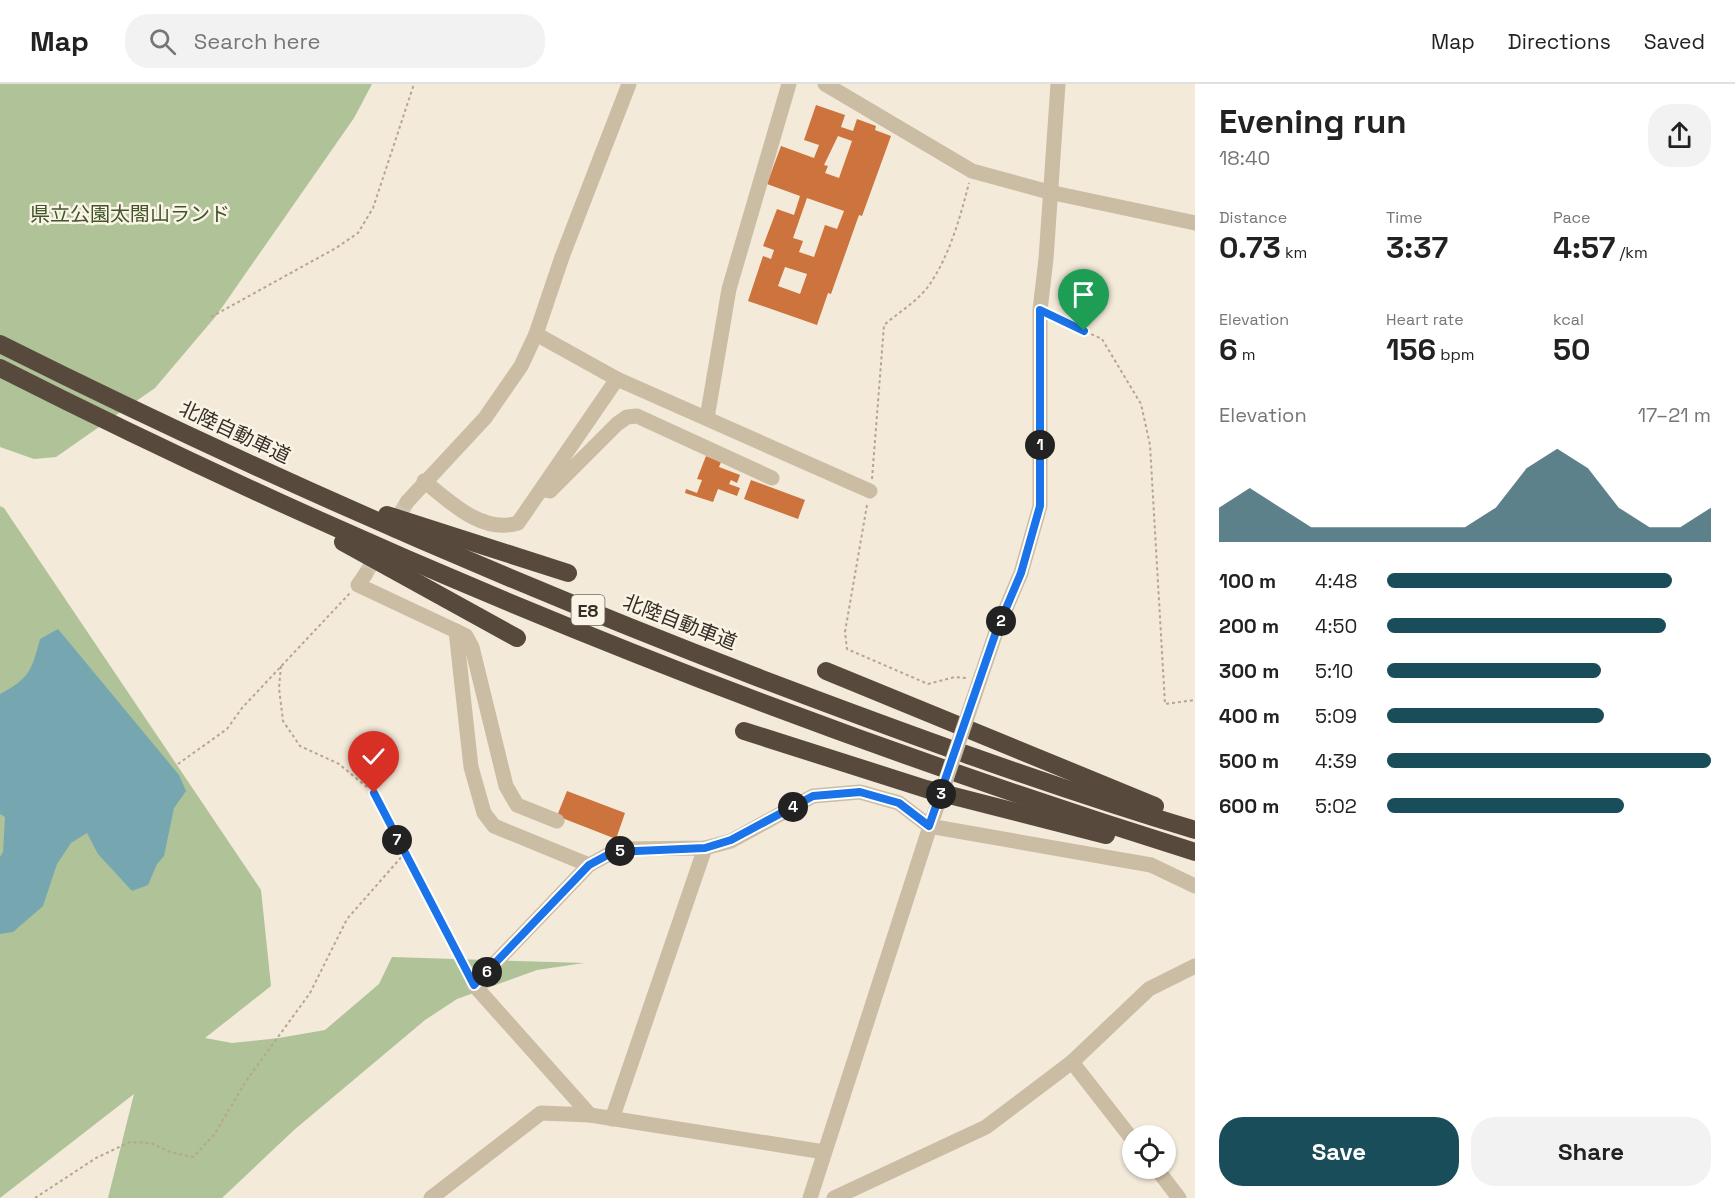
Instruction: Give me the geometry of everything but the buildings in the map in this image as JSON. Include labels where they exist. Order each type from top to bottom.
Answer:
[{"type":"highway","name":"北陸自動車道","points":[[0,344],[432,547],[687,650],[881,723],[1061,787],[1195,830]]},
{"type":"highway","name":"E8","points":[[0,368],[345,531],[511,602],[869,741],[1053,806],[1195,852]]},
{"type":"highway","points":[[48,392],[128,436],[336,538],[517,638]]},
{"type":"highway","points":[[196,438],[369,508],[568,573]]},
{"type":"highway","points":[[826,671],[862,688],[1195,821]]},
{"type":"highway","points":[[744,731],[926,789],[1195,857]]},
{"type":"street","points":[[407,502],[424,481],[485,418],[521,366],[536,333],[562,257],[629,84]]},
{"type":"street","points":[[707,418],[729,289],[789,84]]},
{"type":"street","points":[[825,84],[972,171],[1049,192],[1195,223]]},
{"type":"street","points":[[810,1198],[931,820],[996,632],[1021,573],[1040,506],[1040,310],[1046,259],[1058,84]]},
{"type":"street","points":[[536,333],[617,379],[870,491]]},
{"type":"street","points":[[424,481],[457,508],[489,524],[506,527],[518,523],[617,379]]},
{"type":"street","points":[[542,489],[550,490],[617,424],[627,417],[637,416],[772,478]]},
{"type":"street","points":[[361,580],[466,636],[472,647],[506,786],[517,805],[556,821]]},
{"type":"street","points":[[456,631],[471,768],[483,813],[494,826],[589,865]]},
{"type":"street","points":[[590,1115],[474,985],[589,865],[613,852],[627,849],[705,848],[731,840],[813,796],[860,792],[899,803],[931,820],[1150,866],[1195,886]]},
{"type":"street","points":[[612,1119],[705,848]]},
{"type":"street","points":[[834,1198],[986,1127],[1072,1062],[1149,989],[1195,966]]},
{"type":"street","points":[[1072,1062],[1122,1126]]},
{"type":"street","points":[[431,1198],[541,1113],[590,1115],[824,1152]]},
{"type":"street","points":[[1164,1179],[1179,1198]]},
{"type":"path","points":[[211,318],[336,248],[358,233],[373,207],[414,84]]},
{"type":"path","points":[[972,171],[960,215],[945,253],[927,288],[884,325],[875,463],[845,632],[847,649],[928,684],[955,677],[980,679]]},
{"type":"path","points":[[1040,310],[1102,339],[1141,404],[1150,445],[1165,704],[1195,700]]},
{"type":"path","points":[[178,764],[227,729],[242,708],[280,666],[298,651],[361,580]]},
{"type":"path","points":[[280,666],[279,688],[283,721],[300,746],[339,764],[374,793],[474,985]]},
{"type":"path","points":[[35,1198],[96,1158],[130,1142],[151,1143],[170,1152],[193,1157],[214,1134],[246,1081],[310,993],[347,919],[404,854]]},
{"type":"green space","name":"県立公園太閤山ランド","points":[[0,84],[372,84],[354,118],[216,316],[155,388],[56,457],[34,459],[0,447]]},
{"type":"green space","points":[[0,506],[4,508],[261,890],[271,986],[205,1038],[232,1043],[325,1030],[379,984],[392,957],[584,963],[537,970],[457,999],[425,1020],[294,1130],[222,1198],[108,1198],[134,1094],[0,1198]]},
{"type":"water","points":[[58,629],[179,775],[186,791],[174,808],[164,856],[157,864],[148,885],[132,891],[98,854],[87,833],[71,843],[57,864],[43,906],[13,932],[0,934],[0,857],[3,852],[5,817],[0,814],[0,694],[17,683],[28,672],[40,639]]},
{"type":"tunnel","points":[[365,575],[407,502]]},
{"type":"route","points":[[374,793],[474,985],[589,865],[613,852],[627,849],[705,848],[731,840],[813,796],[860,792],[899,803],[929,826],[996,632],[1021,573],[1040,506],[1040,310],[1084,331]]}]
